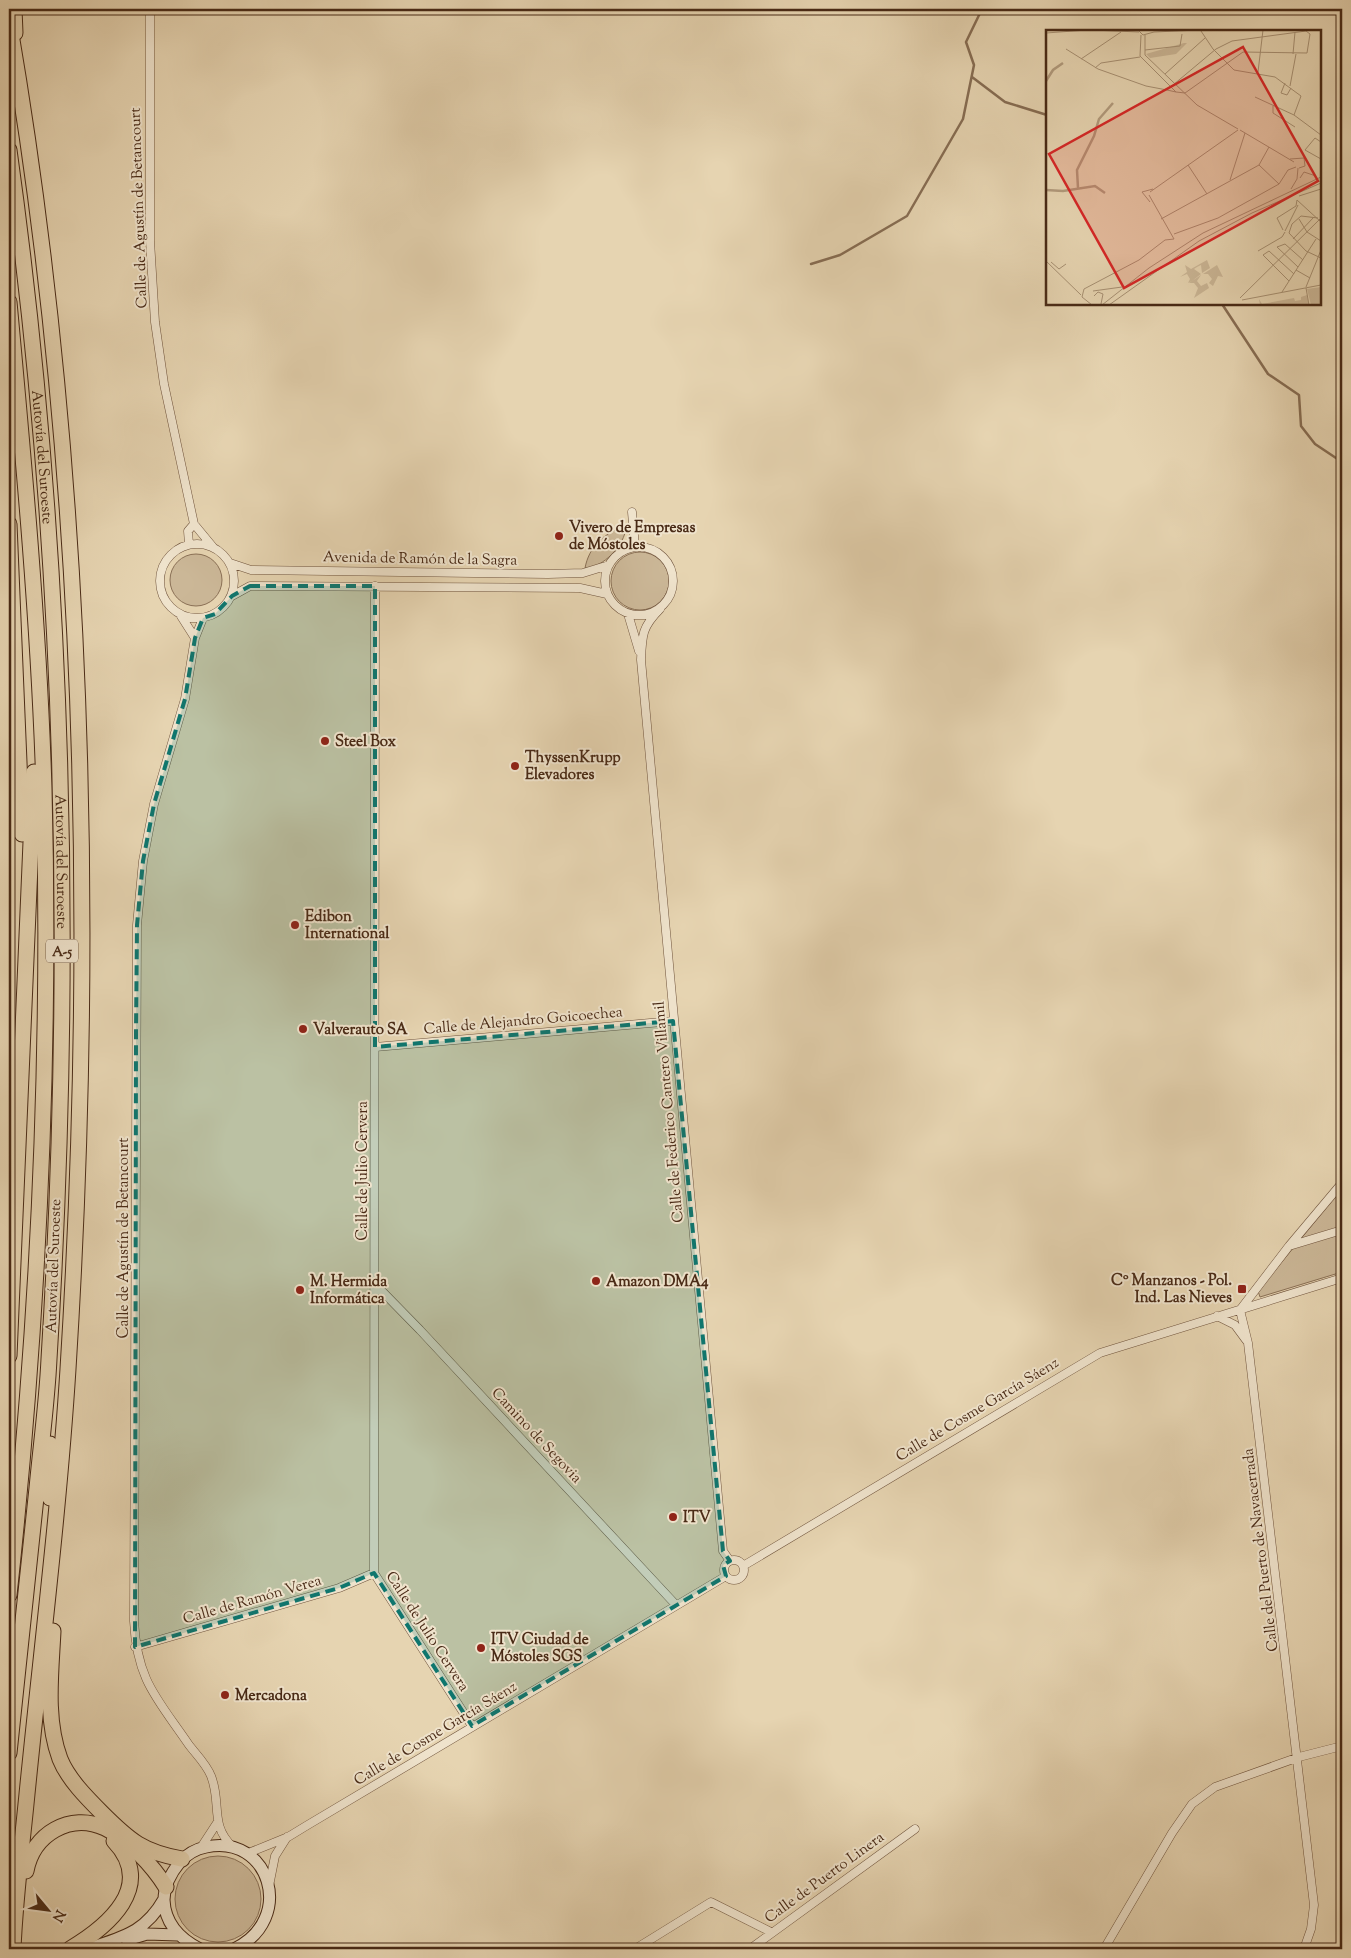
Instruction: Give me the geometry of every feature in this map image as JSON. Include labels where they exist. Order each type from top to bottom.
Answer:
[{"type":"highway","points":[[14,9],[22,97]]},
{"type":"highway","points":[[9,22],[34,174],[46,280],[66,505],[74,627],[82,850],[77,1220],[59,1494],[14,1949]]},
{"type":"highway","name":"Autovía del Suroeste","points":[[9,150],[30,312],[47,505],[57,677],[62,922],[61,1060],[49,1362],[9,1753]]},
{"type":"highway","name":"Autovía del Suroeste","points":[[9,302],[31,544],[44,789],[46,937],[43,1080],[34,1310],[21,1485],[9,1594]]},
{"type":"highway","points":[[9,524],[22,810],[21,918],[25,982]]},
{"type":"highway","points":[[9,1356],[35,757],[28,574],[31,544]]},
{"type":"highway","points":[[49,1362],[50,1575]]},
{"type":"highway","points":[[59,1494],[59,1558],[51,1689],[51,1724],[60,1760],[78,1787],[135,1844],[156,1854],[182,1859]]},
{"type":"highway","points":[[18,1949],[24,1880],[34,1847],[54,1829],[67,1824],[93,1824],[106,1829],[118,1837],[153,1867],[165,1893]]},
{"type":"highway","points":[[70,1949],[112,1919],[121,1907],[130,1880],[129,1866],[122,1849],[109,1836],[80,1824]]},
{"type":"street","name":"Calle de Agustín de Betancourt","points":[[150,9],[150,241],[155,322],[164,384],[194,524],[213,547]]},
{"type":"street","points":[[632,512],[635,547]]},
{"type":"street","name":"Calle de Agustín de Betancourt","points":[[189,544],[188,531],[194,524]]},
{"type":"street","points":[[180,615],[191,618],[203,618],[215,614],[225,606],[232,596],[234,579],[230,563],[223,554],[213,547],[202,543],[189,544],[178,548],[169,555],[163,565],[160,576],[160,588],[164,599],[171,608],[189,624],[195,638]]},
{"type":"street","points":[[635,547],[648,548],[660,553],[669,563],[674,575],[674,588],[669,600],[660,609],[639,616],[628,614],[612,603],[607,594],[606,575],[609,565],[616,556],[625,550],[635,547]]},
{"type":"street","name":"Avenida de Ramón de la Sagra","points":[[230,563],[251,570],[548,574],[583,573],[609,565]]},
{"type":"street","name":"Avenida de Ramón de la Sagra","points":[[232,596],[250,586],[580,588],[607,594]]},
{"type":"street","name":"Calle de Julio Cervera","points":[[375,586],[376,1286],[374,1573],[472,1726]]},
{"type":"street","name":"Calle de Federico Cantero Villamil","points":[[660,609],[648,622],[643,632],[641,660],[723,1551],[730,1560]]},
{"type":"street","name":"Calle de Federico Cantero Villamil","points":[[628,614],[641,660]]},
{"type":"street","name":"Calle de Agustín de Betancourt","points":[[203,618],[195,638],[185,699],[154,804],[143,861],[137,925],[136,1647],[142,1672],[154,1697],[211,1775],[216,1801],[217,1823],[224,1838],[240,1851]]},
{"type":"street","name":"Calle de Alejandro Goicoechea","points":[[375,1047],[673,1021]]},
{"type":"street","points":[[1240,1310],[1288,1246],[1342,1183]]},
{"type":"street","points":[[1288,1246],[1342,1230]]},
{"type":"street","name":"Calle de Cosme García Sáenz","points":[[744,1566],[1100,1353],[1342,1278]]},
{"type":"street","name":"Camino de Segovia","points":[[376,1286],[420,1330],[676,1605]]},
{"type":"street","name":"Calle del Puerto de Navacerrada","points":[[1240,1310],[1248,1343],[1314,1905],[1311,1929],[1304,1949]]},
{"type":"street","points":[[1217,1316],[1235,1325],[1248,1343]]},
{"type":"street","points":[[730,1560],[737,1560],[744,1566],[744,1574],[740,1578],[734,1580],[726,1576],[724,1568],[730,1560]]},
{"type":"street","name":"Calle de Ramón Verea","points":[[136,1647],[339,1588],[374,1573]]},
{"type":"street","name":"Calle de Cosme García Sáenz","points":[[240,1851],[288,1837],[726,1576]]},
{"type":"street","points":[[1104,1949],[1172,1833],[1192,1804],[1214,1787],[1298,1757],[1342,1746]]},
{"type":"street","points":[[87,1949],[127,1935],[146,1924],[165,1893],[172,1872],[182,1859],[200,1848],[217,1823]]},
{"type":"street","name":"Calle de Puerto Linera","points":[[750,1949],[915,1829]]},
{"type":"street","name":"Calle de Cosme García Sáenz","points":[[269,1886],[275,1856],[288,1837]]},
{"type":"street","points":[[200,1848],[223,1846],[240,1851],[263,1871],[269,1886],[270,1902],[267,1918],[259,1932],[247,1943],[234,1949]]},
{"type":"street","points":[[165,1893],[170,1924],[178,1935],[200,1949]]},
{"type":"street","points":[[635,1949],[711,1902],[771,1932]]},
{"type":"street","points":[[99,1949],[147,1934],[178,1935]]},
{"type":"highlighted area","points":[[250,586],[375,586],[375,1047],[673,1021],[723,1551],[730,1561],[723,1565],[726,1576],[472,1726],[374,1573],[339,1588],[135,1647],[137,925],[143,861],[154,804],[185,699],[195,638],[203,618],[215,614],[232,596]]},
{"type":"shaded area","points":[[626,527],[625,534],[612,554],[599,564],[585,568],[590,554],[598,542],[609,533]]},
{"type":"shaded area","points":[[634,552],[646,552],[661,560],[669,575],[669,587],[661,602],[646,610],[634,610],[619,602],[611,587],[611,575],[619,560]]},
{"type":"shaded area","points":[[191,554],[201,554],[215,561],[222,575],[222,585],[215,599],[201,606],[191,606],[181,602],[174,595],[170,585],[170,575],[174,565],[181,558]]},
{"type":"shaded area","points":[[1340,1191],[1342,1200],[1342,1272],[1260,1297],[1258,1291]]},
{"type":"shaded area","points":[[210,1856],[226,1856],[235,1859],[249,1868],[258,1882],[261,1899],[258,1916],[249,1930],[235,1939],[226,1942],[210,1942],[194,1935],[182,1923],[175,1907],[175,1891],[182,1875],[194,1863]]},
{"type":"waterway","points":[[811,264],[840,255],[907,216],[963,119],[974,65],[966,42],[982,9]]},
{"type":"waterway","points":[[972,77],[1005,102],[1046,115]]},
{"type":"waterway","points":[[1223,305],[1268,374],[1299,395],[1301,426],[1315,444],[1342,462]]},
{"type":"place","name":"Vivero de Empresas de Móstoles","points":[[559,536]]},
{"type":"place","name":"Steel Box","points":[[325,741]]},
{"type":"place","name":"ThyssenKrupp Elevadores","points":[[515,766]]},
{"type":"place","name":"Edibon International","points":[[295,925]]},
{"type":"place","name":"Valverauto SA","points":[[303,1029]]},
{"type":"place","name":"Amazon DMA4","points":[[596,1281]]},
{"type":"place","name":"Cº Manzanos - Pol. Ind. Las Nieves","points":[[1242,1289]]},
{"type":"place","name":"M. Hermida Informática","points":[[300,1290]]},
{"type":"place","name":"ITV","points":[[673,1517]]},
{"type":"place","name":"ITV Ciudad de Móstoles SGS","points":[[481,1648]]},
{"type":"place","name":"Mercadona","points":[[225,1695]]}]
